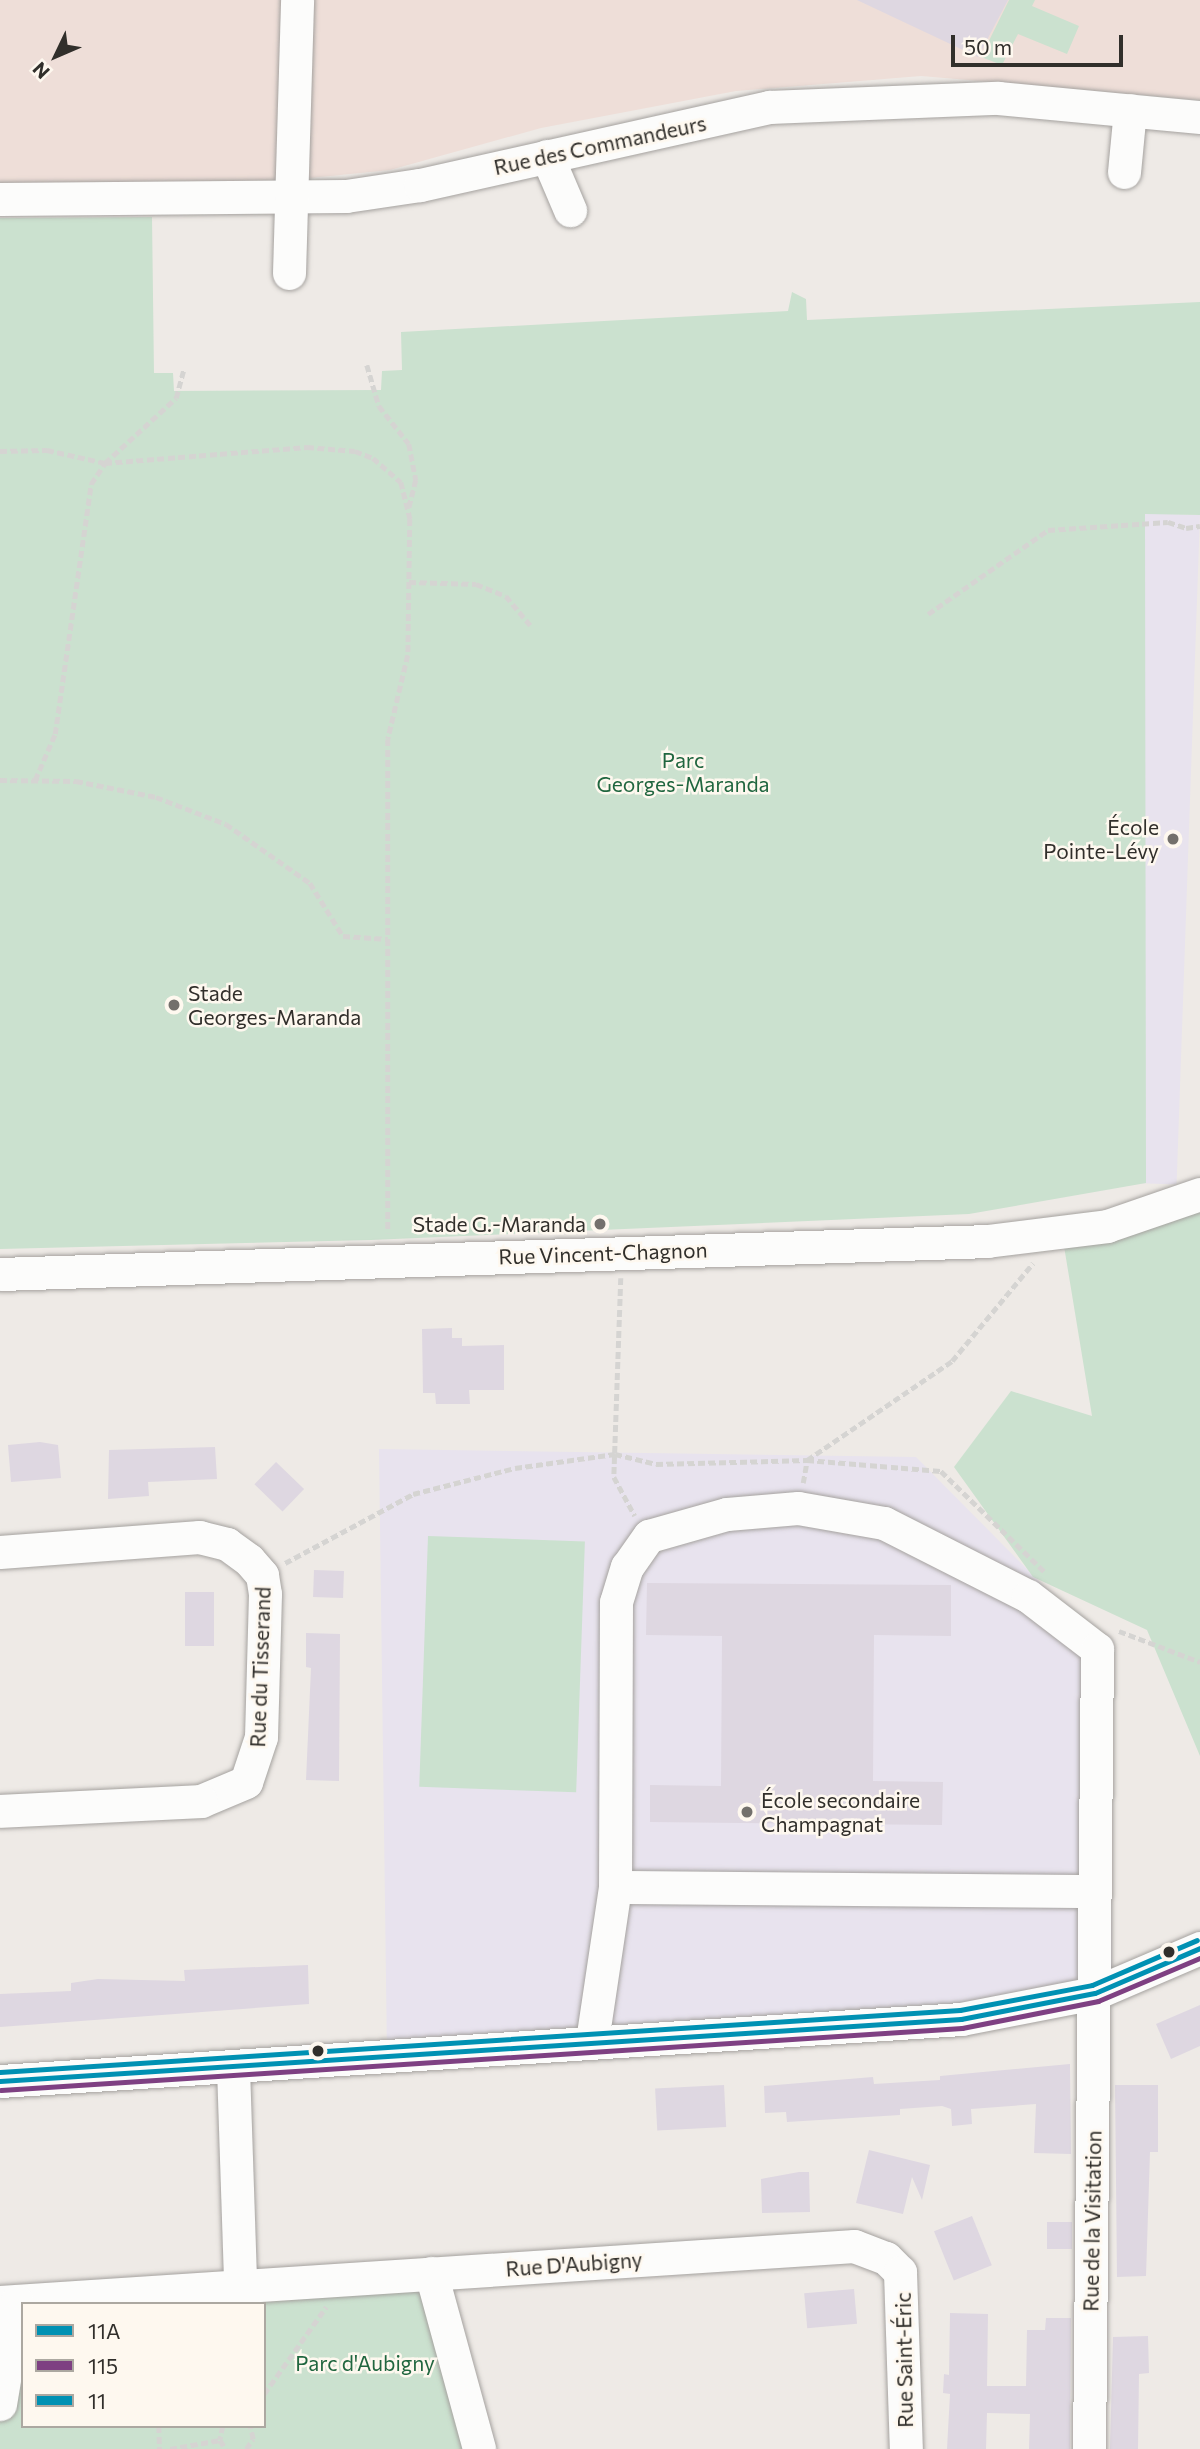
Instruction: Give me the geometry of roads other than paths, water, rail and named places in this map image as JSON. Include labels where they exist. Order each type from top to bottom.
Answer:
[{"type":"street","points":[[289,273],[298,0]]},
{"type":"street","name":"Rue des Commandeurs","points":[[0,199],[290,198],[420,185],[769,107],[998,98],[1200,117]]},
{"type":"street","points":[[1124,172],[1130,110]]},
{"type":"street","points":[[547,156],[570,210]]},
{"type":"street","name":"Rue Vincent-Chagnon","points":[[0,1274],[622,1253],[1062,1234],[1119,1223],[1200,1194]]},
{"type":"street","name":"Rue de la Visitation","points":[[615,1887],[616,1602],[627,1567],[649,1536],[727,1514],[798,1508],[884,1523],[1028,1596],[1097,1649],[1091,1891],[1095,1993],[1089,2449]]},
{"type":"street","name":"Rue du Tisserand","points":[[0,1552],[199,1537],[227,1544],[262,1575],[261,1737],[246,1782],[201,1801],[0,1811]]},
{"type":"street","points":[[592,2041],[615,1887],[1091,1891]]},
{"type":"street","points":[[0,2081],[961,2019],[1095,1993],[1200,1948]]},
{"type":"street","points":[[233,2068],[240,2283]]},
{"type":"street","name":"Rue D'Aubigny","points":[[8,2302],[240,2283],[854,2246],[886,2258],[900,2272]]},
{"type":"street","name":"Rue Saint-Éric","points":[[900,2272],[906,2449]]},
{"type":"street","points":[[431,2273],[479,2449]]},
{"type":"street","points":[[0,2403],[8,2302]]},
{"type":"place","name":"École Pointe-Lévy","points":[[1173,839]]},
{"type":"place","name":"Stade Georges-Maranda","points":[[174,1005]]},
{"type":"place","name":"Stade G.-Maranda","points":[[600,1224]]},
{"type":"place","name":"École secondaire Champagnat","points":[[747,1812]]},
{"type":"park label","name":"Parc Georges-Maranda","points":[[683,772]]},
{"type":"park label","name":"Parc d'Aubigny","points":[[365,2363]]}]
